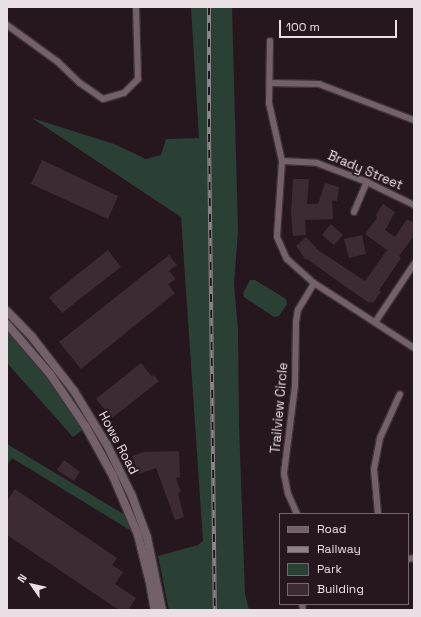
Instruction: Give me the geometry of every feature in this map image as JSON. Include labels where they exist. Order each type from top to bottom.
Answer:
[{"type":"street","points":[[7,25],[58,62],[80,82],[103,99],[124,93],[138,79],[136,7]]},
{"type":"street","points":[[270,41],[269,103],[282,161],[277,237],[287,259],[314,283],[376,321],[414,348]]},
{"type":"street","points":[[270,82],[319,84],[414,120]]},
{"type":"street","name":"Brady Street","points":[[282,161],[317,163],[367,182],[414,205]]},
{"type":"street","points":[[354,212],[367,182]]},
{"type":"street","points":[[376,321],[414,264]]},
{"type":"street","name":"Trailview Circle","points":[[297,513],[288,494],[284,473],[295,386],[296,322],[298,310],[314,283]]},
{"type":"street","name":"Howe Road","points":[[7,311],[32,337],[74,391],[107,445],[132,496],[147,537],[162,610]]},
{"type":"street","name":"Howe Road","points":[[7,324],[50,374],[70,402],[86,427],[113,476],[138,535],[155,610]]},
{"type":"street","points":[[378,513],[374,469],[380,438],[400,394]]},
{"type":"green space","points":[[191,7],[232,7],[238,231],[234,284],[238,330],[239,425],[245,594],[249,610],[169,610],[158,556],[198,545],[203,541],[181,217],[32,118],[114,144],[146,159],[161,155],[166,139],[199,138]]},
{"type":"green space","points":[[250,280],[255,280],[286,299],[287,304],[279,316],[274,317],[244,297],[243,293]]},
{"type":"green space","points":[[7,324],[86,427],[73,437],[7,363]]},
{"type":"green space","points":[[7,444],[130,518],[138,535],[12,458],[7,465]]},
{"type":"building","points":[[42,160],[118,196],[108,219],[31,184]]},
{"type":"building","points":[[293,179],[309,179],[307,204],[318,204],[325,183],[339,187],[337,201],[332,200],[333,219],[305,220],[306,235],[293,236],[291,213]]},
{"type":"building","points":[[383,204],[395,212],[385,230],[395,237],[407,219],[414,223],[414,236],[399,256],[401,258],[379,290],[381,292],[373,303],[370,301],[369,303],[307,259],[306,260],[296,246],[306,237],[318,250],[365,281],[387,250],[365,234],[377,218],[376,215]]},
{"type":"building","points":[[331,224],[343,235],[334,245],[322,235]]},
{"type":"building","points":[[362,235],[366,254],[349,258],[344,239]]},
{"type":"building","points":[[108,250],[121,267],[62,313],[49,297]]},
{"type":"building","points":[[169,255],[177,265],[169,271],[176,279],[168,284],[175,293],[81,369],[59,342]]},
{"type":"building","points":[[141,363],[152,377],[154,375],[159,381],[112,418],[96,399]]},
{"type":"building","points":[[179,451],[180,477],[176,478],[181,492],[178,493],[184,517],[175,520],[156,468],[139,474],[132,456],[144,452]]},
{"type":"building","points":[[64,460],[80,472],[74,481],[57,470]]},
{"type":"building","points":[[15,489],[117,558],[112,565],[123,572],[115,584],[136,598],[128,610],[119,610],[7,535],[7,501]]},
{"type":"railway","points":[[209,7],[209,134],[215,610]]}]
